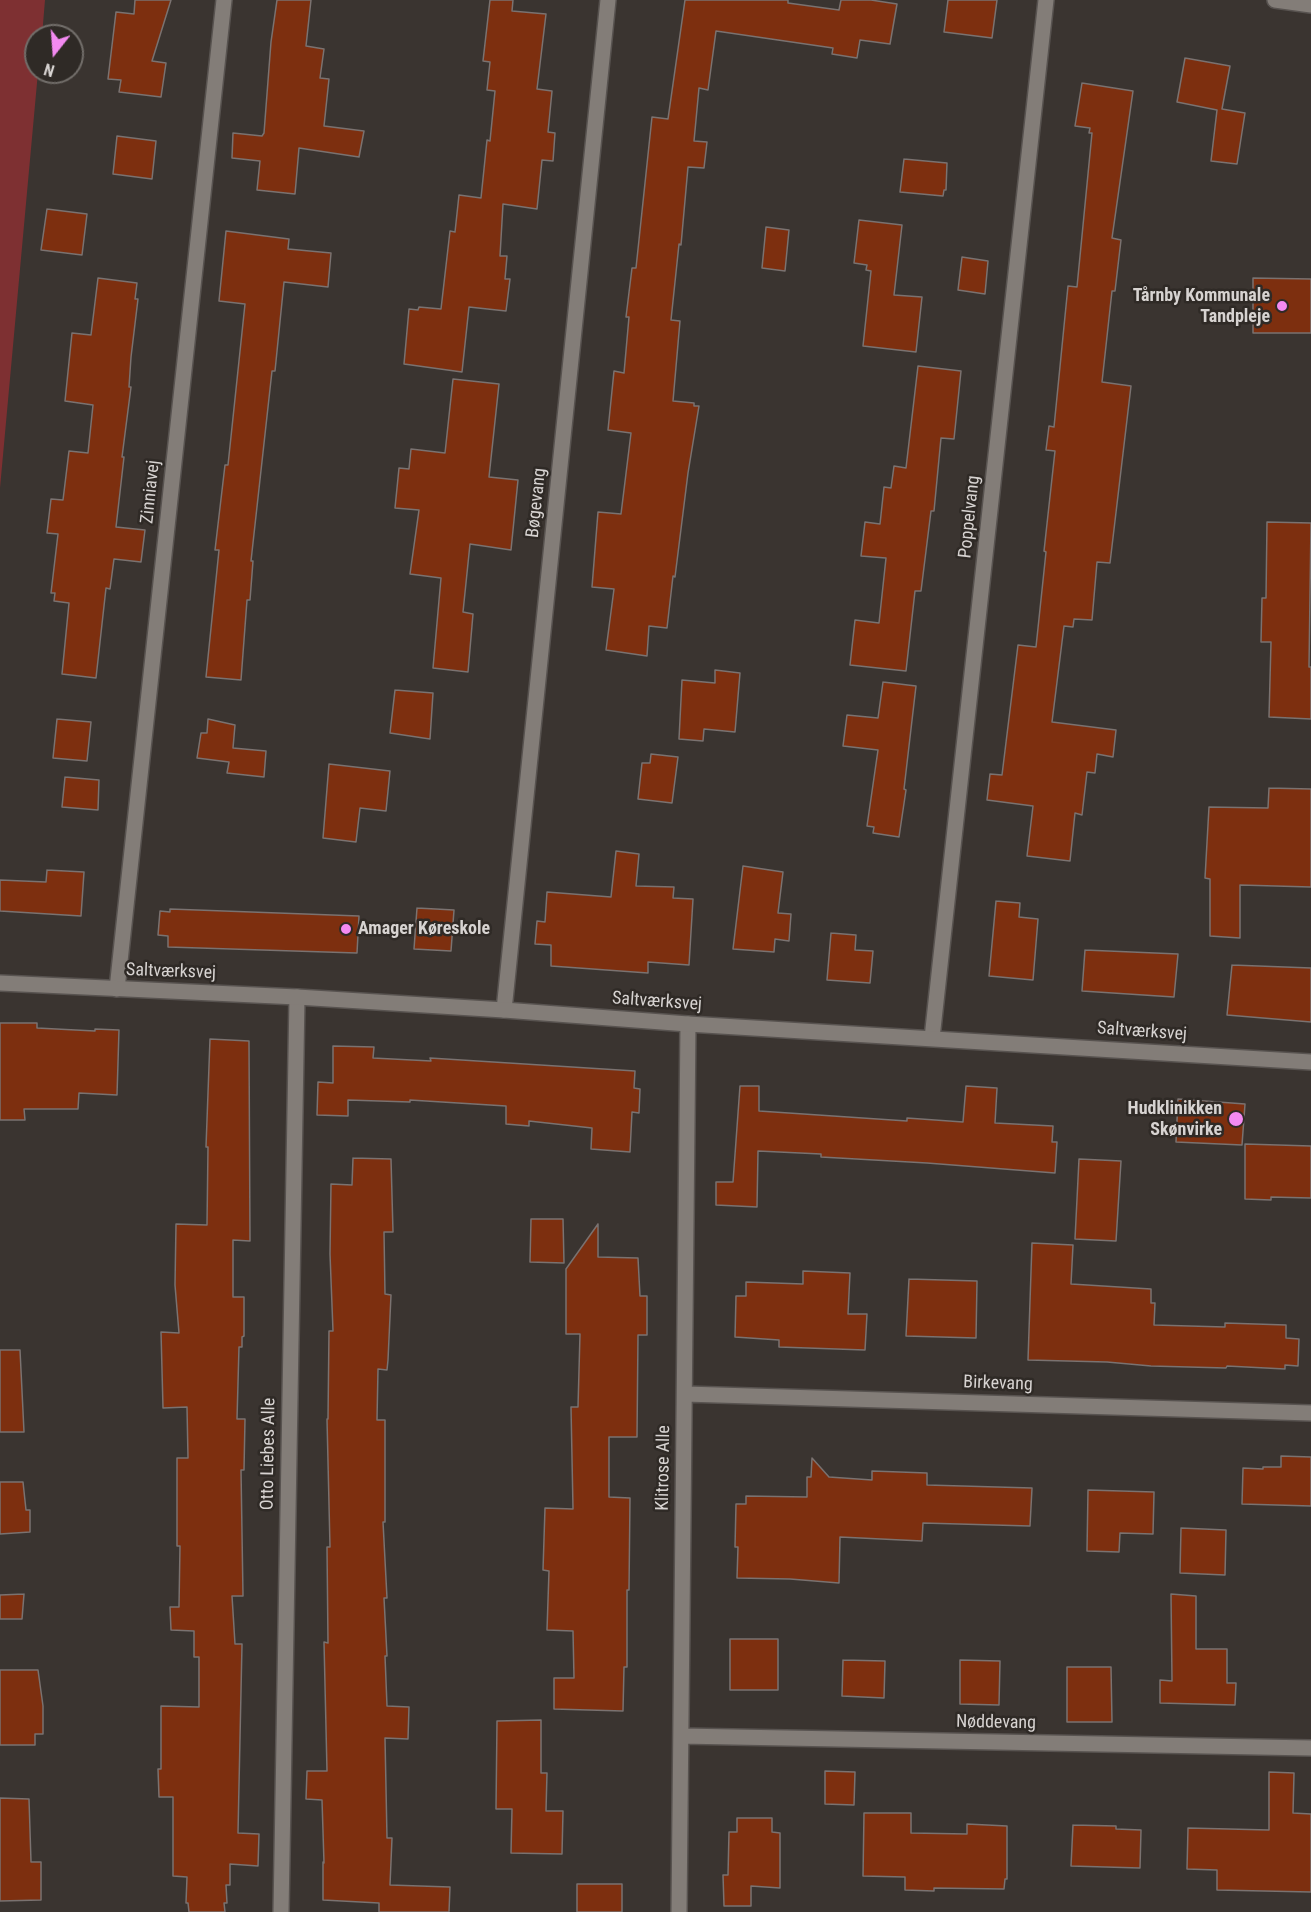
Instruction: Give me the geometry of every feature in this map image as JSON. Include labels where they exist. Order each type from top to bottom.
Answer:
[{"type":"street","name":"Zinniavej","points":[[117,989],[224,0]]},
{"type":"street","name":"Bøgevang","points":[[504,1010],[608,0]]},
{"type":"street","name":"Poppelvang","points":[[932,1038],[1046,0]]},
{"type":"street","points":[[1275,0],[1311,5]]},
{"type":"street","name":"Saltværksvej","points":[[0,983],[297,997],[688,1024],[1311,1062]]},
{"type":"street","name":"Otto Liebes Alle","points":[[281,1912],[297,997]]},
{"type":"street","name":"Klitrose Alle","points":[[679,1912],[688,1024]]},
{"type":"street","name":"Birkevang","points":[[685,1394],[1311,1413]]},
{"type":"street","name":"Nøddevang","points":[[681,1736],[1311,1748]]},
{"type":"shaded area","points":[[0,0],[45,0],[43,24],[24,24],[24,84],[37,84],[0,488]]},
{"type":"building","points":[[135,0],[171,0],[152,61],[166,63],[161,97],[119,92],[121,80],[108,79],[116,12],[134,14]]},
{"type":"building","points":[[277,0],[311,0],[306,46],[324,49],[320,78],[329,79],[324,126],[364,131],[359,157],[299,148],[295,194],[257,190],[260,161],[232,158],[233,133],[262,136],[264,133],[271,42]]},
{"type":"building","points":[[490,0],[513,0],[512,11],[546,14],[537,89],[552,91],[548,132],[555,133],[553,161],[542,160],[537,209],[503,204],[500,256],[507,256],[505,279],[510,279],[506,311],[469,307],[462,372],[404,364],[409,309],[418,310],[419,307],[441,309],[450,231],[455,232],[459,195],[481,198],[495,91],[487,90],[490,62],[483,61]]},
{"type":"building","points":[[685,0],[788,0],[788,3],[839,10],[841,0],[871,0],[897,4],[890,44],[860,40],[857,58],[832,54],[833,48],[716,31],[708,90],[699,88],[694,141],[707,142],[704,168],[688,167],[671,320],[680,321],[673,401],[694,403],[694,406],[699,406],[667,628],[649,626],[647,656],[606,650],[614,589],[592,587],[598,512],[621,514],[631,433],[608,430],[614,371],[624,373],[629,317],[626,317],[632,268],[636,268],[652,117],[668,119]]},
{"type":"building","points":[[948,0],[997,0],[992,38],[944,32]]},
{"type":"building","points":[[1185,58],[1230,66],[1222,109],[1245,113],[1237,164],[1211,161],[1217,110],[1177,102]]},
{"type":"building","points":[[1082,83],[1133,91],[1112,238],[1121,240],[1115,291],[1112,291],[1102,382],[1131,386],[1110,563],[1097,562],[1092,620],[1074,619],[1073,627],[1064,626],[1052,722],[1116,730],[1113,757],[1097,754],[1095,773],[1087,772],[1082,815],[1075,813],[1070,861],[1027,856],[1033,806],[987,800],[990,774],[1002,775],[1018,645],[1036,647],[1055,451],[1046,450],[1049,426],[1054,427],[1068,286],[1077,287],[1092,133],[1089,133],[1090,128],[1075,126]]},
{"type":"building","points":[[117,136],[156,141],[152,179],[113,174]]},
{"type":"building","points":[[904,159],[947,163],[946,190],[943,196],[900,192]]},
{"type":"building","points":[[47,209],[87,214],[82,255],[41,250]]},
{"type":"building","points":[[859,220],[902,225],[894,295],[922,297],[916,352],[863,346],[871,271],[866,270],[867,265],[854,263]]},
{"type":"building","points":[[766,227],[789,230],[785,271],[762,268]]},
{"type":"building","points":[[226,231],[289,239],[288,249],[331,253],[328,287],[284,282],[251,561],[253,561],[250,600],[247,600],[241,680],[206,677],[219,550],[215,550],[225,465],[228,465],[245,304],[219,301]]},
{"type":"building","points":[[962,257],[988,261],[985,294],[958,290]]},
{"type":"building","points":[[98,278],[137,283],[135,299],[138,299],[129,387],[131,387],[116,527],[145,530],[141,562],[114,559],[110,589],[106,588],[96,678],[62,674],[69,603],[54,601],[55,593],[51,593],[58,534],[47,533],[51,499],[63,500],[69,451],[88,453],[93,405],[65,401],[72,333],[91,335]]},
{"type":"building","name":"Tårnby Kommunale Tandpleje","points":[[1253,278],[1311,279],[1311,333],[1253,333]]},
{"type":"building","points":[[918,366],[961,371],[954,439],[941,438],[934,511],[931,511],[921,591],[915,591],[906,671],[850,665],[855,620],[879,623],[886,558],[861,556],[865,522],[880,524],[884,487],[891,488],[894,466],[906,468]]},
{"type":"building","points":[[453,379],[499,384],[489,477],[518,480],[511,550],[470,544],[463,612],[473,614],[468,672],[433,668],[441,578],[410,574],[419,510],[395,508],[399,468],[409,469],[411,449],[445,453]]},
{"type":"building","points":[[1267,522],[1311,523],[1309,667],[1311,667],[1311,719],[1269,717],[1271,642],[1261,642],[1262,598],[1266,598]]},
{"type":"building","points":[[715,670],[740,673],[735,732],[704,729],[703,741],[679,739],[682,680],[715,683]]},
{"type":"building","points":[[883,682],[916,686],[899,837],[873,833],[874,827],[867,826],[878,750],[843,746],[847,715],[878,718]]},
{"type":"building","points":[[395,690],[433,693],[430,739],[390,733]]},
{"type":"building","points":[[57,719],[91,722],[87,761],[53,758]]},
{"type":"building","points":[[208,719],[235,725],[233,748],[266,751],[264,777],[227,773],[229,762],[197,758],[201,733],[207,733]]},
{"type":"building","points":[[651,754],[678,757],[672,803],[638,799],[642,763],[650,763]]},
{"type":"building","points":[[329,764],[390,771],[386,811],[360,808],[356,842],[323,838]]},
{"type":"building","points":[[65,777],[99,780],[98,810],[62,807]]},
{"type":"building","points":[[1269,788],[1311,789],[1311,887],[1240,885],[1240,938],[1210,936],[1210,879],[1205,878],[1209,807],[1268,808]]},
{"type":"building","points":[[616,851],[639,854],[636,886],[674,887],[673,898],[693,899],[689,965],[648,962],[648,973],[551,966],[551,945],[535,944],[537,921],[545,922],[547,892],[611,897]]},
{"type":"building","points":[[743,866],[783,872],[778,913],[791,914],[789,941],[775,939],[774,952],[733,949]]},
{"type":"building","points":[[47,870],[84,872],[81,916],[0,911],[0,880],[46,882]]},
{"type":"building","points":[[996,901],[1020,903],[1019,917],[1038,919],[1033,980],[989,976]]},
{"type":"building","points":[[417,908],[454,910],[451,951],[414,949]]},
{"type":"building","points":[[170,909],[359,916],[357,953],[168,947],[168,936],[158,935],[160,911],[170,912]]},
{"type":"building","points":[[831,933],[856,935],[855,950],[873,951],[870,983],[827,980]]},
{"type":"building","points":[[1085,950],[1178,954],[1174,997],[1082,991]]},
{"type":"building","points":[[1232,965],[1311,968],[1311,1022],[1227,1015]]},
{"type":"building","points":[[0,1023],[37,1023],[37,1028],[119,1030],[117,1095],[79,1093],[78,1109],[24,1109],[25,1120],[0,1120]]},
{"type":"building","points":[[210,1039],[249,1041],[250,1241],[233,1240],[233,1297],[244,1297],[244,1336],[242,1347],[239,1347],[237,1419],[245,1419],[244,1470],[241,1470],[243,1596],[232,1596],[235,1644],[242,1644],[238,1833],[259,1834],[258,1866],[230,1864],[230,1885],[226,1885],[225,1912],[189,1912],[188,1903],[186,1903],[187,1877],[173,1876],[173,1797],[159,1797],[161,1706],[199,1707],[199,1657],[194,1657],[194,1631],[171,1630],[170,1607],[179,1607],[180,1546],[177,1546],[177,1458],[188,1458],[187,1407],[163,1408],[161,1332],[179,1333],[175,1285],[176,1224],[207,1225],[208,1147],[206,1147]]},
{"type":"building","points":[[333,1046],[374,1047],[373,1058],[431,1061],[430,1058],[635,1071],[634,1088],[640,1089],[639,1113],[632,1112],[630,1152],[591,1149],[592,1128],[529,1121],[529,1126],[506,1124],[506,1106],[410,1100],[410,1102],[348,1100],[348,1116],[317,1115],[318,1082],[333,1083]]},
{"type":"building","points":[[740,1086],[759,1086],[759,1111],[907,1121],[907,1118],[963,1122],[966,1086],[997,1088],[995,1123],[1053,1126],[1052,1142],[1057,1142],[1055,1173],[758,1151],[757,1207],[716,1205],[716,1182],[733,1182]]},
{"type":"building","points":[[1178,1099],[1245,1104],[1242,1145],[1176,1142]]},
{"type":"building","points":[[1245,1144],[1311,1146],[1311,1198],[1245,1199]]},
{"type":"building","points":[[353,1158],[391,1159],[393,1232],[384,1232],[385,1294],[391,1295],[388,1360],[387,1370],[378,1369],[377,1420],[385,1420],[385,1522],[383,1522],[387,1598],[384,1598],[387,1706],[409,1707],[408,1739],[385,1738],[387,1838],[392,1838],[390,1885],[450,1887],[449,1912],[379,1912],[379,1903],[323,1900],[322,1800],[306,1799],[307,1771],[327,1771],[324,1642],[328,1643],[327,1547],[330,1547],[327,1419],[329,1331],[333,1331],[330,1254],[331,1184],[352,1185]]},
{"type":"building","points":[[1079,1159],[1121,1161],[1116,1241],[1075,1239]]},
{"type":"building","points":[[531,1219],[563,1219],[564,1263],[530,1262]]},
{"type":"building","points":[[598,1224],[598,1257],[638,1258],[640,1296],[647,1296],[647,1335],[638,1335],[637,1437],[609,1437],[609,1497],[630,1498],[627,1667],[624,1667],[623,1711],[554,1709],[554,1678],[574,1678],[573,1631],[547,1630],[549,1571],[543,1570],[545,1508],[573,1509],[571,1407],[578,1407],[580,1334],[566,1334],[566,1269]]},
{"type":"building","points":[[1032,1243],[1073,1245],[1071,1284],[1151,1289],[1151,1303],[1155,1303],[1154,1325],[1225,1327],[1225,1323],[1286,1325],[1286,1338],[1299,1339],[1298,1366],[1285,1365],[1285,1369],[1227,1366],[1226,1368],[1028,1360]]},
{"type":"building","points":[[803,1271],[850,1273],[848,1314],[867,1314],[865,1350],[779,1347],[779,1340],[735,1337],[736,1296],[746,1296],[746,1282],[803,1284]]},
{"type":"building","points":[[909,1279],[977,1281],[976,1338],[906,1336]]},
{"type":"building","points":[[0,1350],[20,1350],[24,1432],[0,1432]]},
{"type":"building","points":[[1281,1456],[1311,1457],[1311,1506],[1242,1504],[1243,1468],[1281,1467]]},
{"type":"building","points":[[812,1458],[829,1477],[872,1480],[872,1471],[927,1473],[927,1485],[1032,1488],[1030,1526],[923,1523],[922,1541],[840,1537],[839,1583],[737,1578],[736,1504],[746,1504],[746,1496],[807,1497],[807,1477],[811,1477]]},
{"type":"building","points":[[0,1482],[23,1482],[26,1510],[30,1510],[30,1532],[0,1534]]},
{"type":"building","points":[[1088,1490],[1154,1492],[1153,1534],[1120,1533],[1119,1552],[1087,1551]]},
{"type":"building","points":[[1181,1528],[1226,1530],[1225,1575],[1180,1573]]},
{"type":"building","points":[[24,1594],[22,1619],[0,1619],[0,1595]]},
{"type":"building","points":[[1171,1594],[1196,1596],[1196,1649],[1227,1649],[1227,1683],[1236,1683],[1235,1705],[1160,1703],[1160,1680],[1172,1681]]},
{"type":"building","points":[[730,1639],[778,1639],[778,1690],[730,1690]]},
{"type":"building","points":[[843,1660],[885,1661],[884,1698],[842,1696]]},
{"type":"building","points":[[960,1660],[1000,1661],[999,1705],[960,1704]]},
{"type":"building","points":[[1067,1667],[1111,1667],[1112,1722],[1067,1722]]},
{"type":"building","points":[[0,1670],[38,1670],[43,1706],[43,1734],[35,1734],[35,1745],[0,1745]]},
{"type":"building","points":[[541,1720],[541,1773],[547,1773],[546,1811],[563,1811],[562,1854],[511,1853],[512,1809],[496,1809],[497,1721]]},
{"type":"building","points":[[825,1771],[855,1772],[854,1805],[825,1804]]},
{"type":"building","points":[[1269,1772],[1294,1773],[1293,1813],[1311,1814],[1311,1892],[1217,1890],[1217,1870],[1187,1869],[1188,1828],[1269,1830]]},
{"type":"building","points":[[0,1798],[29,1799],[31,1862],[41,1862],[41,1900],[0,1901]]},
{"type":"building","points":[[864,1813],[911,1813],[911,1833],[967,1834],[967,1824],[1007,1826],[1007,1879],[1005,1879],[1004,1889],[905,1890],[905,1877],[863,1876]]},
{"type":"building","points":[[737,1818],[772,1818],[772,1832],[780,1833],[780,1888],[751,1886],[751,1906],[724,1906],[723,1875],[728,1875],[729,1832],[737,1832]]},
{"type":"building","points":[[1073,1825],[1116,1826],[1116,1829],[1141,1830],[1140,1868],[1071,1866]]},
{"type":"building","points":[[577,1884],[622,1884],[622,1912],[577,1912]]},
{"type":"place","name":"Tårnby Kommunale Tandpleje","points":[[1282,306]]},
{"type":"place","name":"Amager Køreskole","points":[[346,929]]},
{"type":"place","name":"Hudklinikken Skønvirke","points":[[1236,1119]]}]
